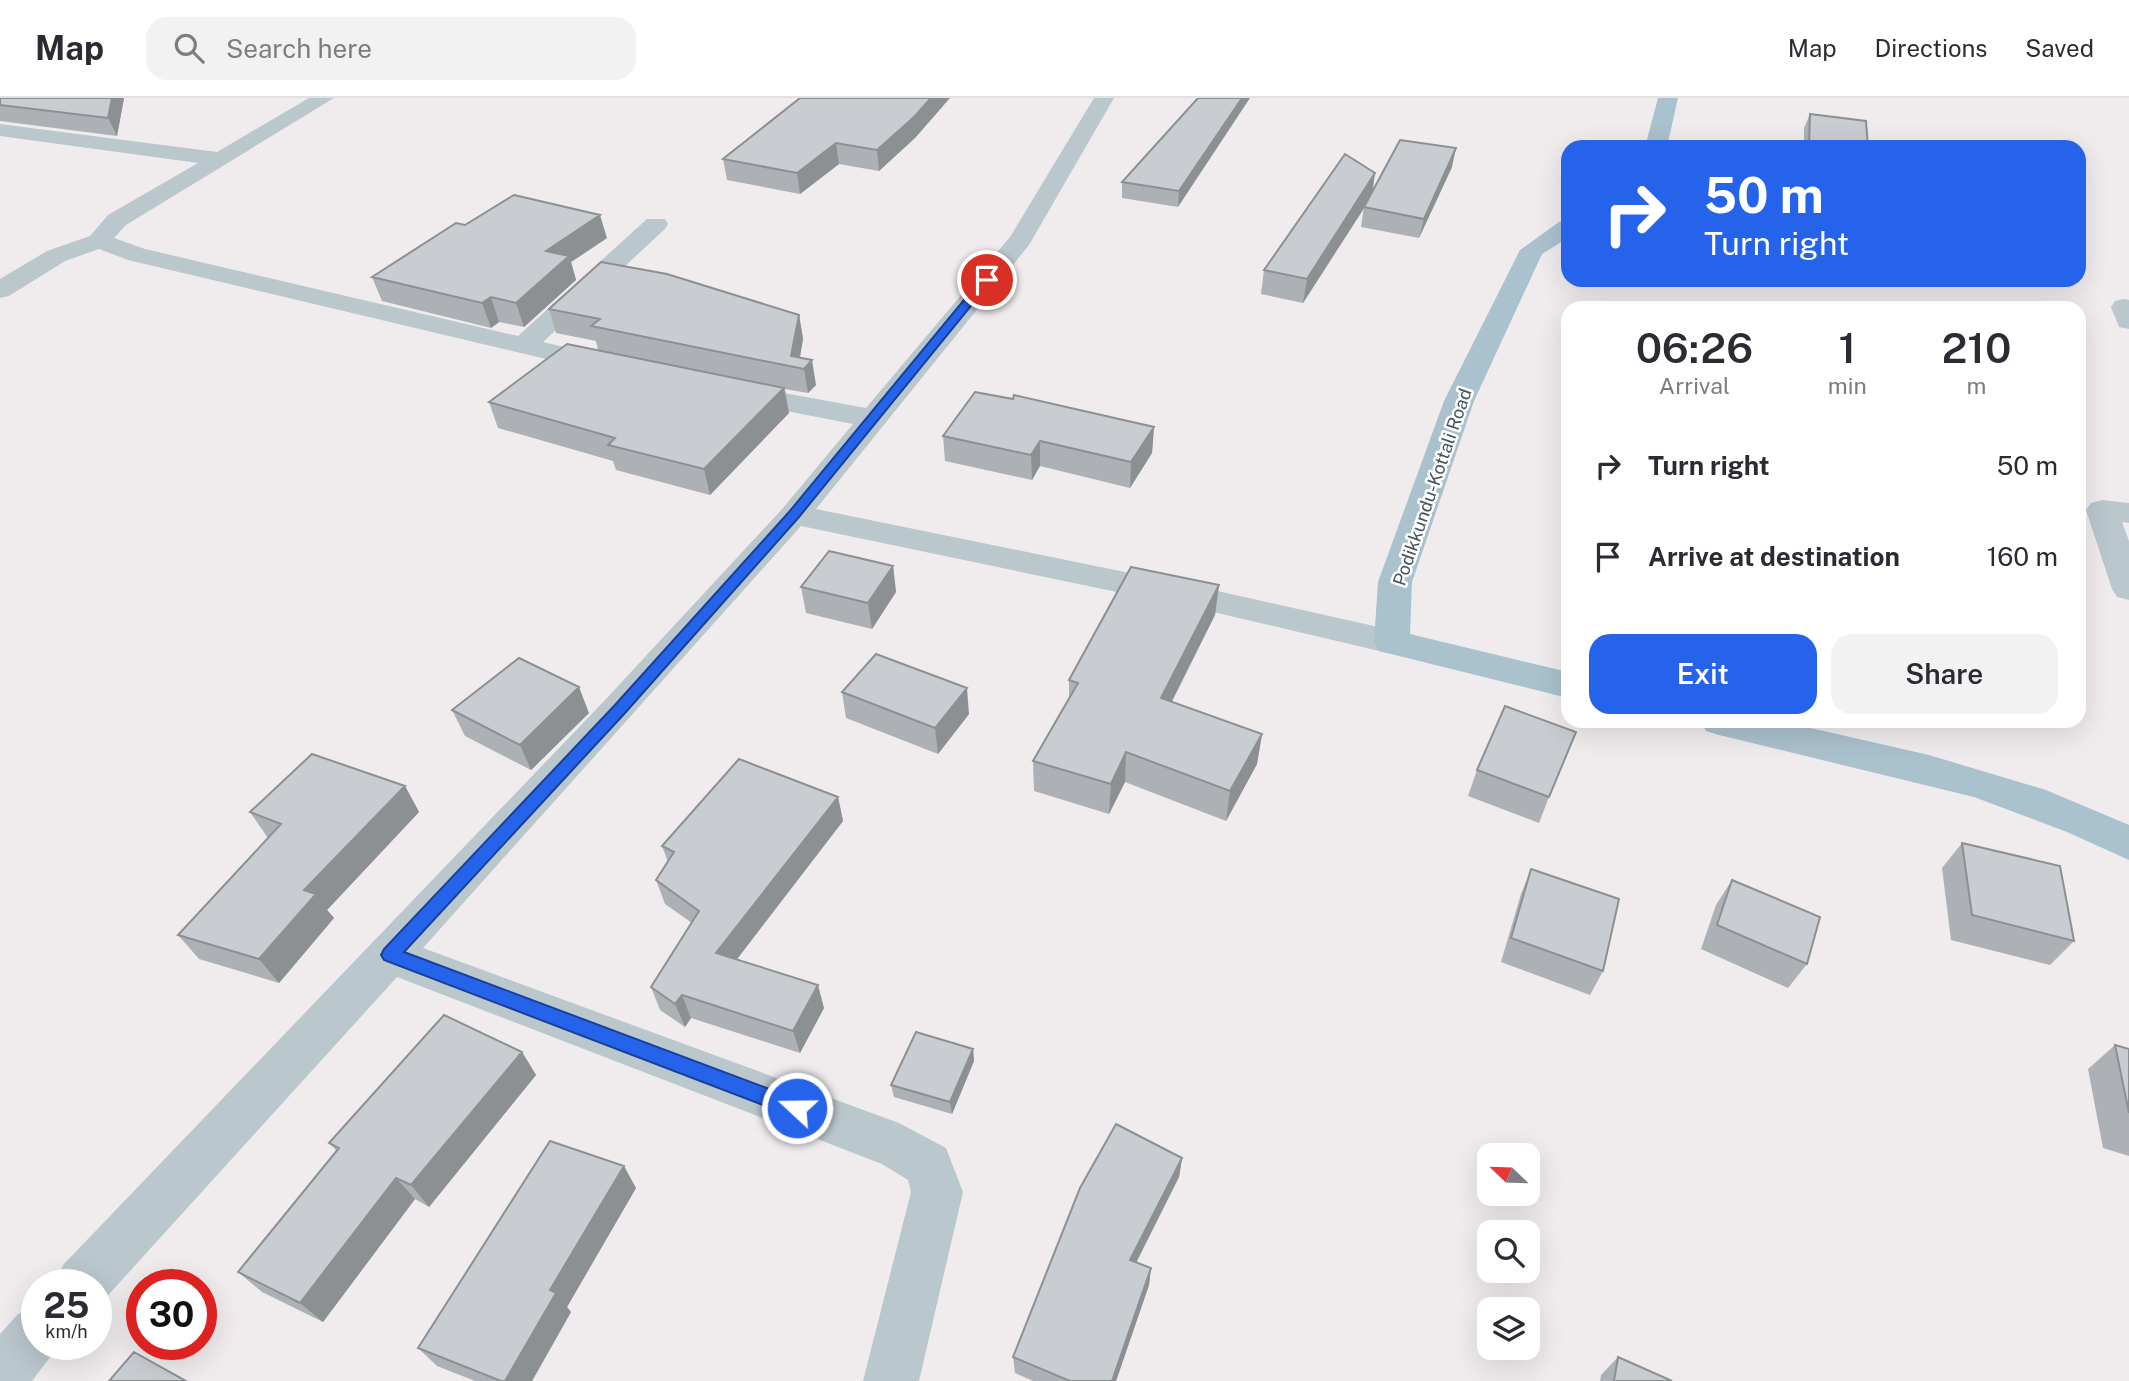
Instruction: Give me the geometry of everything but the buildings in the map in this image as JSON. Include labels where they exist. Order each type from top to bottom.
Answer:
[{"type":"main road","points":[[1658,140],[1668,98]]},
{"type":"main road","name":"Podikkundu-Kottali Road","points":[[1392,642],[1395,582],[1459,401],[1532,250],[1561,231]]},
{"type":"main road","points":[[1392,642],[1561,683]]},
{"type":"main road","points":[[1748,728],[1950,776],[2084,820],[2129,844]]},
{"type":"street","points":[[0,290],[56,256],[99,241],[117,220],[324,98]]},
{"type":"street","points":[[96,1269],[619,709],[794,514],[1020,240],[1104,98]]},
{"type":"street","points":[[0,130],[221,159]]},
{"type":"street","points":[[522,347],[656,224]]},
{"type":"street","points":[[99,241],[137,255],[628,370]]},
{"type":"street","points":[[708,387],[871,418]]},
{"type":"street","points":[[2129,513],[2102,510],[2129,589]]},
{"type":"street","points":[[794,514],[1213,601],[1392,642]]},
{"type":"street","points":[[390,955],[886,1142],[928,1165],[937,1192],[891,1381]]},
{"type":"route","points":[[797,1108],[390,955],[619,709],[794,514],[845,448],[987,280]]}]
